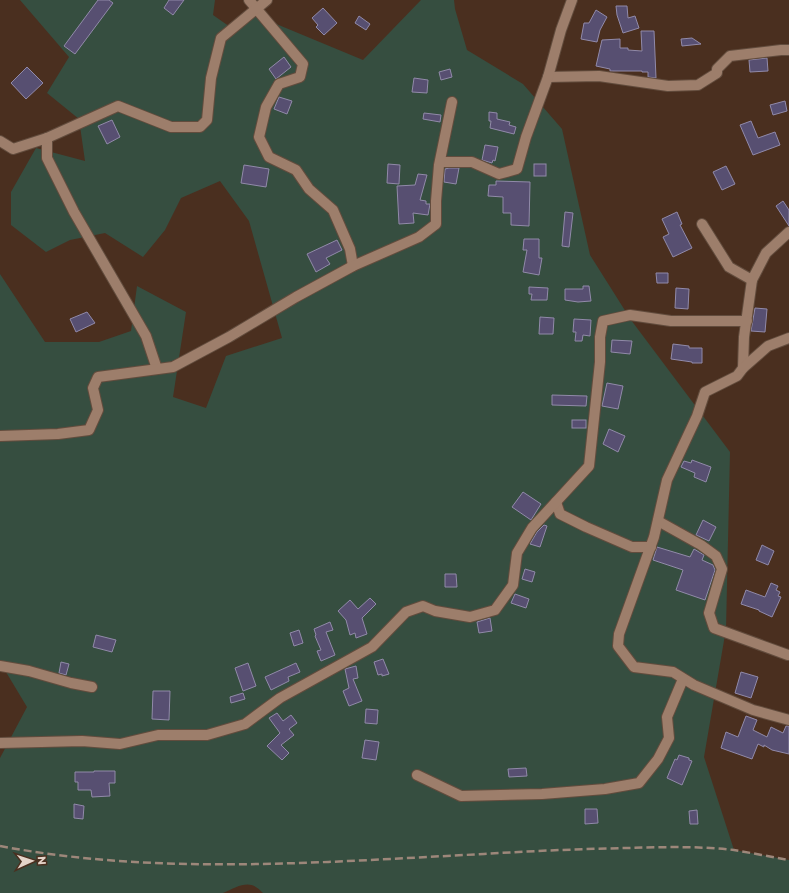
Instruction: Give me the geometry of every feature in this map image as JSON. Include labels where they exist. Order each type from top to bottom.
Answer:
[{"type":"street","points":[[250,0],[303,64],[300,77],[279,84],[266,107],[259,137],[269,157],[296,170],[309,188],[333,210],[350,249],[354,266]]},
{"type":"street","points":[[0,141],[13,149],[47,138],[118,106],[171,127],[200,128],[207,120],[211,78],[221,38],[258,9],[267,0]]},
{"type":"street","points":[[440,162],[472,162],[499,174],[516,169],[548,77],[561,30],[572,0]]},
{"type":"street","points":[[548,77],[599,76],[668,86],[698,85],[717,73],[717,69],[730,56],[789,50]]},
{"type":"street","points":[[0,436],[58,434],[89,430],[98,410],[93,388],[98,378],[173,367],[229,338],[296,297],[354,266],[420,237],[436,224],[436,200],[440,162],[452,102]]},
{"type":"street","points":[[47,138],[47,158],[74,212],[146,336],[157,369]]},
{"type":"street","points":[[702,224],[729,267],[752,280]]},
{"type":"street","points":[[743,368],[752,280],[766,253],[789,232]]},
{"type":"street","points":[[0,743],[82,741],[120,744],[158,734],[207,735],[245,724],[280,698],[372,647],[406,612],[423,606],[435,611],[470,617],[495,610],[512,585],[516,553],[532,528],[589,466],[600,362],[600,337],[603,321],[630,314],[671,321],[747,321]]},
{"type":"street","points":[[789,338],[768,346],[743,368],[737,376],[705,392],[697,416],[667,480],[651,547],[619,634],[618,646],[634,667],[673,672],[694,685],[753,710],[789,720]]},
{"type":"street","points":[[556,502],[560,514],[586,527],[632,546],[651,547]]},
{"type":"street","points":[[658,521],[701,544],[716,556],[722,569],[709,613],[714,628],[788,655]]},
{"type":"street","points":[[0,666],[29,671],[71,683],[92,687]]},
{"type":"street","points":[[417,775],[462,796],[542,794],[605,789],[639,783],[658,759],[669,738],[668,717],[683,679]]},
{"type":"green space","points":[[20,0],[215,0],[213,15],[233,29],[257,16],[363,60],[421,0],[454,0],[455,9],[467,50],[523,84],[562,129],[590,255],[631,320],[730,452],[726,629],[704,757],[734,850],[789,860],[789,893],[263,893],[254,886],[244,885],[223,893],[0,893],[0,758],[27,707],[0,662],[0,274],[45,342],[99,342],[131,331],[137,286],[186,312],[173,397],[206,408],[226,356],[282,338],[249,221],[220,181],[181,198],[165,230],[143,257],[105,233],[70,240],[46,252],[11,225],[11,192],[36,148],[85,161],[79,119],[47,93],[69,57]]},
{"type":"building","points":[[98,0],[109,0],[113,3],[75,54],[64,46]]},
{"type":"building","points":[[169,0],[184,0],[173,15],[164,8]]},
{"type":"building","points":[[616,6],[627,6],[628,18],[635,16],[639,28],[623,33],[617,15]]},
{"type":"building","points":[[323,8],[337,23],[324,35],[316,27],[318,25],[312,18]]},
{"type":"building","points":[[596,10],[607,17],[600,30],[597,42],[581,39],[584,23],[589,23]]},
{"type":"building","points":[[359,16],[370,24],[366,30],[355,23]]},
{"type":"building","points":[[641,31],[654,31],[656,78],[648,77],[648,72],[610,71],[610,69],[596,66],[602,40],[620,39],[620,48],[642,51]]},
{"type":"building","points":[[692,38],[701,44],[682,46],[681,39]]},
{"type":"building","points":[[284,57],[291,67],[276,79],[269,69]]},
{"type":"building","points":[[767,58],[768,71],[750,72],[749,60]]},
{"type":"building","points":[[27,67],[43,83],[26,99],[11,83]]},
{"type":"building","points":[[450,69],[452,77],[441,80],[439,72]]},
{"type":"building","points":[[414,78],[428,80],[427,93],[412,92]]},
{"type":"building","points":[[279,97],[292,101],[287,114],[274,109]]},
{"type":"building","points":[[785,101],[787,111],[773,115],[770,105]]},
{"type":"building","points":[[489,112],[497,113],[497,119],[510,122],[509,125],[516,127],[514,134],[490,128],[491,121],[489,121]]},
{"type":"building","points":[[424,113],[441,115],[440,122],[423,119]]},
{"type":"building","points":[[112,120],[120,137],[107,144],[98,126]]},
{"type":"building","points":[[751,121],[758,138],[775,132],[780,145],[753,155],[740,125]]},
{"type":"building","points":[[485,145],[498,147],[495,161],[493,160],[492,163],[482,160]]},
{"type":"building","points":[[388,164],[400,165],[399,184],[387,183]]},
{"type":"building","points":[[534,164],[546,164],[546,176],[534,176]]},
{"type":"building","points":[[244,165],[269,169],[266,187],[241,183]]},
{"type":"building","points":[[726,166],[735,184],[722,190],[713,172]]},
{"type":"building","points":[[459,168],[456,184],[444,182],[445,169]]},
{"type":"building","points":[[418,174],[427,175],[420,200],[426,201],[426,204],[430,204],[428,215],[413,213],[414,223],[399,224],[397,186],[415,185]]},
{"type":"building","points":[[496,181],[530,182],[529,226],[511,225],[511,213],[503,213],[503,197],[488,196],[489,185],[496,185]]},
{"type":"building","points":[[783,201],[789,210],[789,226],[776,206]]},
{"type":"building","points":[[565,212],[573,213],[569,247],[562,246]]},
{"type":"building","points":[[677,212],[682,224],[680,225],[692,248],[673,257],[663,237],[669,234],[662,219]]},
{"type":"building","points":[[524,239],[539,239],[539,258],[542,258],[539,275],[523,272],[527,250],[523,250]]},
{"type":"building","points":[[337,240],[342,250],[326,258],[330,264],[316,272],[307,254]]},
{"type":"building","points":[[656,273],[668,273],[668,283],[657,283]]},
{"type":"building","points":[[583,286],[589,286],[591,301],[578,302],[565,300],[565,289],[583,289]]},
{"type":"building","points":[[529,287],[548,288],[547,300],[531,300],[532,294],[529,294]]},
{"type":"building","points":[[676,288],[689,289],[688,309],[675,308]]},
{"type":"building","points":[[755,308],[767,309],[765,332],[751,331]]},
{"type":"building","points":[[87,312],[95,323],[76,332],[70,319]]},
{"type":"building","points":[[540,317],[554,318],[553,334],[539,334]]},
{"type":"building","points":[[574,319],[591,320],[590,336],[583,335],[582,341],[575,341],[576,332],[573,332]]},
{"type":"building","points":[[612,340],[632,341],[630,354],[611,352]]},
{"type":"building","points":[[673,344],[689,346],[689,348],[702,348],[702,363],[692,363],[671,359]]},
{"type":"building","points":[[607,383],[623,386],[618,409],[602,406]]},
{"type":"building","points":[[552,395],[587,396],[586,406],[552,405]]},
{"type":"building","points":[[572,420],[586,420],[586,428],[572,428]]},
{"type":"building","points":[[609,429],[625,436],[618,452],[603,444]]},
{"type":"building","points":[[692,460],[711,467],[706,482],[694,477],[695,473],[681,467],[684,461],[691,463]]},
{"type":"building","points":[[523,492],[541,504],[531,520],[512,507]]},
{"type":"building","points":[[703,520],[716,527],[709,541],[696,535]]},
{"type":"building","points":[[544,525],[547,526],[540,547],[530,544],[537,532]]},
{"type":"building","points":[[762,545],[774,551],[768,565],[756,560]]},
{"type":"building","points":[[657,547],[690,557],[694,549],[704,555],[702,560],[713,565],[715,570],[705,600],[676,590],[683,570],[653,560]]},
{"type":"building","points":[[525,569],[535,572],[532,582],[522,579]]},
{"type":"building","points":[[445,574],[456,574],[457,587],[445,587]]},
{"type":"building","points":[[771,583],[778,586],[776,590],[780,592],[778,596],[781,597],[772,617],[759,610],[741,604],[746,590],[765,597]]},
{"type":"building","points":[[515,594],[529,599],[526,608],[511,603]]},
{"type":"building","points":[[370,598],[376,604],[362,618],[367,634],[356,638],[355,633],[350,635],[346,620],[338,611],[350,600],[358,609]]},
{"type":"building","points":[[490,618],[492,631],[479,633],[477,622]]},
{"type":"building","points":[[330,622],[333,630],[326,632],[335,655],[321,661],[317,651],[321,650],[315,636],[314,629]]},
{"type":"building","points":[[299,630],[303,643],[294,646],[290,633]]},
{"type":"building","points":[[96,635],[116,640],[112,652],[93,647]]},
{"type":"building","points":[[383,659],[389,674],[382,676],[382,674],[378,675],[374,662]]},
{"type":"building","points":[[61,662],[69,664],[66,675],[59,673]]},
{"type":"building","points":[[248,663],[256,686],[243,691],[235,668]]},
{"type":"building","points":[[296,663],[300,672],[288,677],[289,681],[271,690],[265,677]]},
{"type":"building","points":[[356,666],[358,678],[353,679],[362,701],[349,706],[343,691],[349,688],[345,669]]},
{"type":"building","points":[[741,672],[758,677],[751,698],[735,693]]},
{"type":"building","points":[[153,691],[170,691],[169,720],[152,719]]},
{"type":"building","points":[[243,693],[245,699],[231,703],[230,697]]},
{"type":"building","points":[[366,709],[378,710],[377,724],[365,723]]},
{"type":"building","points":[[277,713],[283,721],[291,715],[297,723],[289,729],[294,735],[281,745],[289,753],[282,760],[267,746],[280,733],[269,718]]},
{"type":"building","points":[[746,716],[757,720],[753,730],[767,737],[771,727],[783,733],[786,726],[789,726],[789,754],[772,750],[764,745],[764,747],[758,744],[752,759],[721,748],[726,732],[738,737]]},
{"type":"building","points":[[365,740],[379,742],[376,760],[362,758]]},
{"type":"building","points":[[679,755],[689,758],[689,760],[692,761],[682,785],[667,778],[675,759],[677,760]]},
{"type":"building","points":[[526,768],[527,776],[509,777],[508,769]]},
{"type":"building","points":[[115,771],[115,783],[109,783],[110,796],[92,797],[91,790],[78,790],[78,782],[75,782],[75,772]]},
{"type":"building","points":[[74,804],[84,806],[83,819],[74,818]]},
{"type":"building","points":[[585,809],[597,809],[598,823],[585,824]]},
{"type":"building","points":[[697,810],[698,824],[690,824],[689,811]]},
{"type":"railway","points":[[0,846],[60,855],[120,861],[181,864],[302,863],[555,850],[667,847],[734,850],[789,860]]}]
